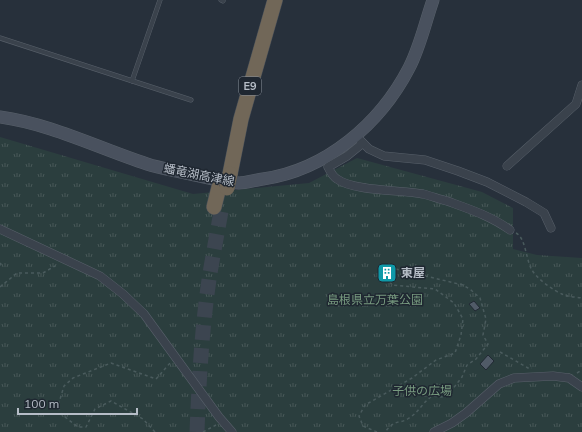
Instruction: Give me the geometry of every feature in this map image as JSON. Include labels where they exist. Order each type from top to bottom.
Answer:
[{"type":"highway","name":"E9","points":[[225,180],[235,118],[269,0]]},
{"type":"highway","name":"E9","points":[[218,206],[275,0]]},
{"type":"main road","name":"蟠竜湖高津線","points":[[0,117],[49,128],[148,164],[239,183],[296,172],[359,140],[371,121],[394,94],[409,68],[417,50],[433,0]]},
{"type":"street","points":[[507,166],[576,104],[582,85]]},
{"type":"street","points":[[510,230],[481,213],[425,195],[410,192],[357,187],[344,183],[336,179],[328,167],[347,156],[359,140],[369,149],[384,156],[425,160],[487,182],[544,213],[551,228]]},
{"type":"street","points":[[0,229],[100,276],[123,294],[144,314],[219,417],[232,432]]},
{"type":"street","points":[[434,432],[452,423],[466,413],[499,384],[514,378],[553,376],[569,378],[582,387]]},
{"type":"lane","points":[[132,81],[160,0]]},
{"type":"lane","points":[[0,38],[191,100]]},
{"type":"path","points":[[510,230],[519,235],[532,270],[546,284],[564,295],[582,298]]},
{"type":"path","points":[[0,287],[17,273],[43,273],[55,266]]},
{"type":"path","points":[[377,432],[363,426],[359,416],[365,404],[412,378],[436,360],[455,353],[461,335],[463,319],[454,303],[435,289],[392,285],[389,280],[396,269],[463,285],[480,298],[486,319],[483,335],[488,344],[476,359],[467,365],[462,377],[452,390],[443,397],[432,396],[424,402],[408,419],[392,423],[385,432]]},
{"type":"path","points":[[500,352],[528,368],[535,369]]},
{"type":"path","points":[[155,432],[143,419],[111,401],[95,409],[86,426],[78,427],[61,414],[58,406],[64,386],[68,382],[73,378],[105,365],[112,363],[156,379],[172,361]]},
{"type":"path","points":[[572,374],[579,373],[582,370]]},
{"type":"path","points":[[204,432],[216,425]]},
{"type":"green space","name":"島根県立万葉公園","points":[[0,137],[193,194],[309,183],[357,158],[482,192],[513,208],[513,249],[537,255],[582,258],[582,432],[0,432]]},
{"type":"building","name":"東屋","points":[[385,268],[392,272],[389,278],[381,274]]},
{"type":"building","points":[[474,301],[480,308],[475,311],[469,304]]},
{"type":"building","points":[[488,355],[494,361],[486,370],[480,364]]},
{"type":"tunnel","points":[[197,432],[205,312],[210,273],[222,206]]},
{"type":"place","name":"東屋","points":[[387,273]]},
{"type":"park label","name":"子供の広場","points":[[422,391]]}]
